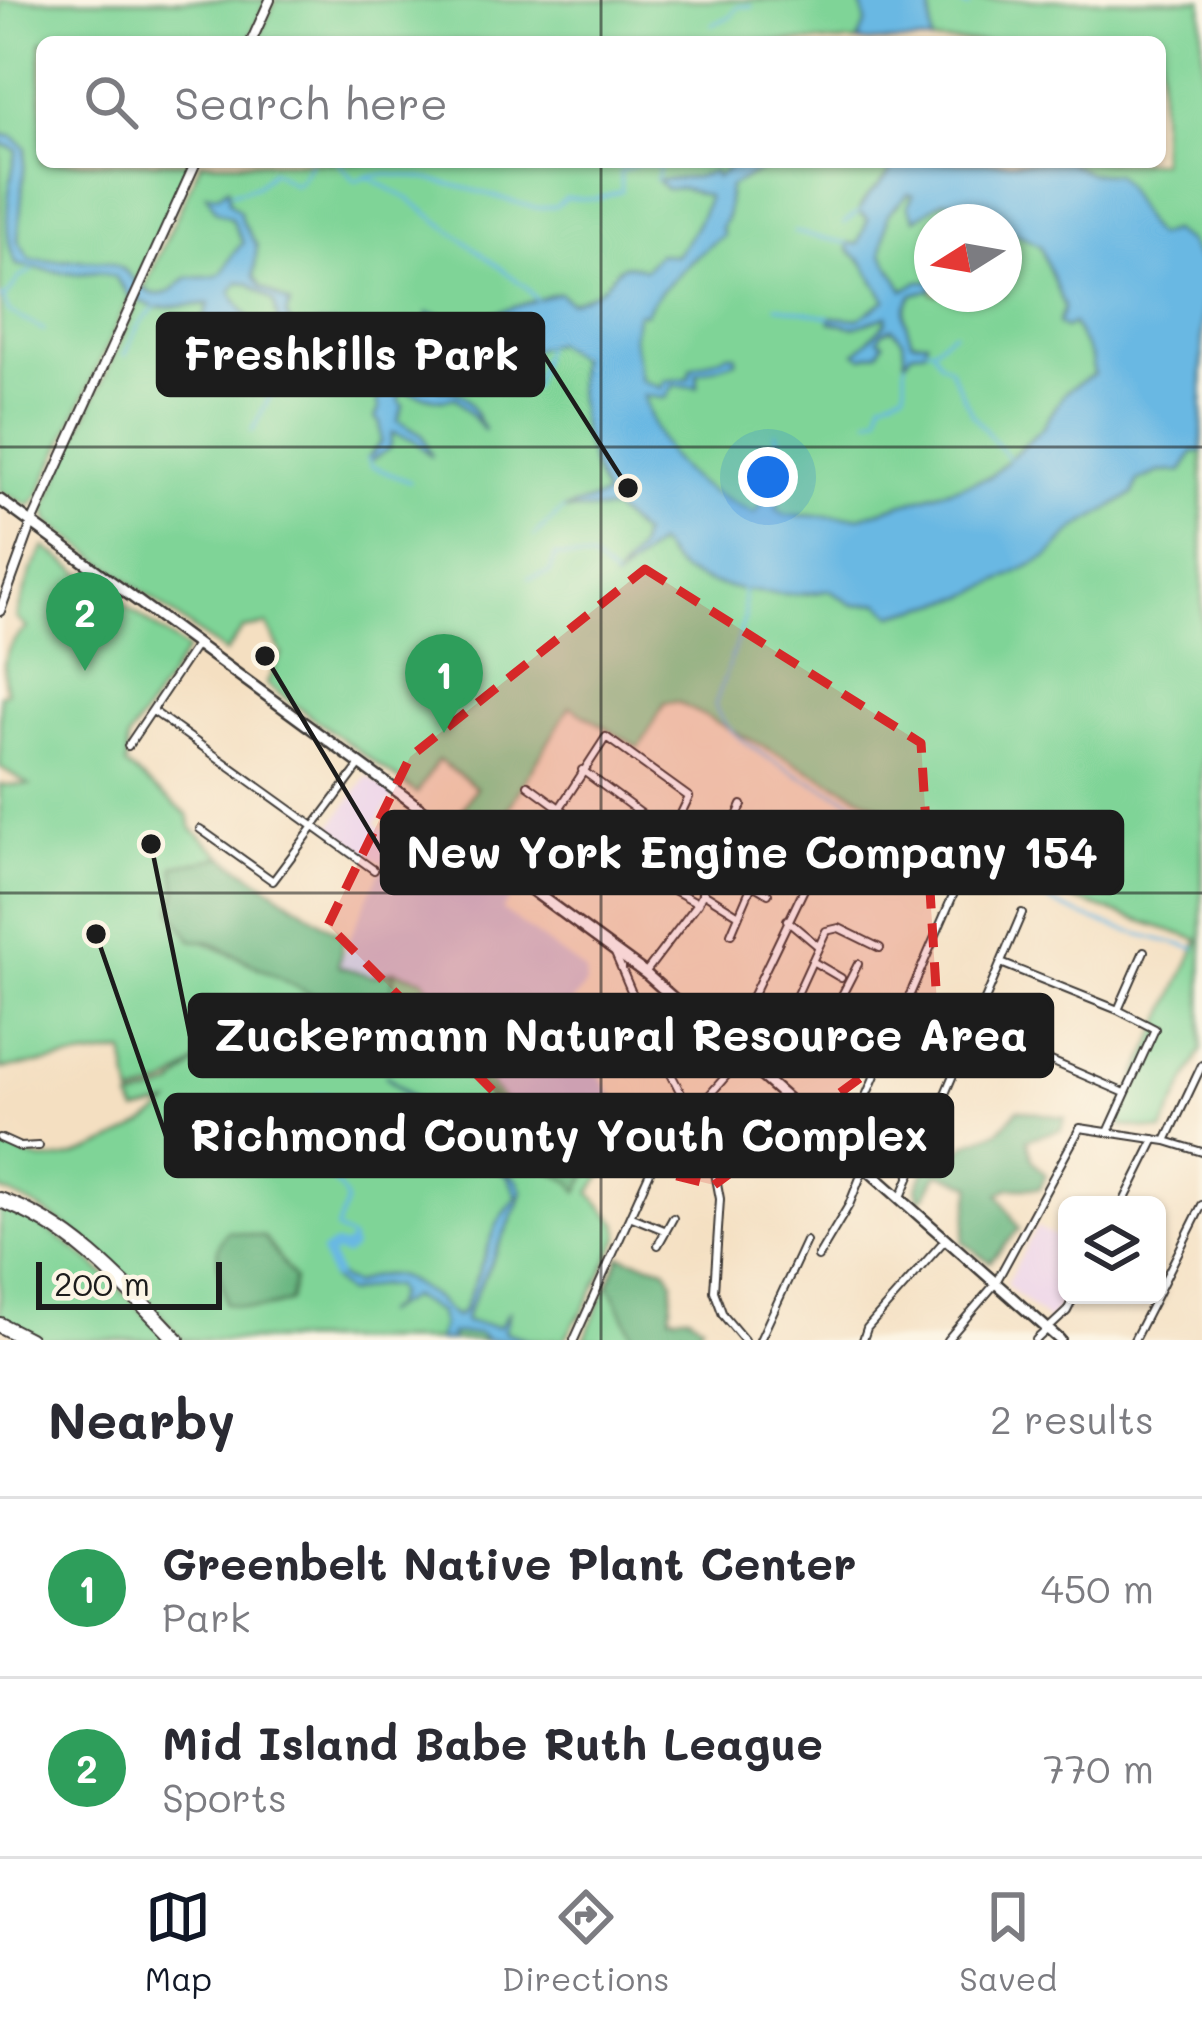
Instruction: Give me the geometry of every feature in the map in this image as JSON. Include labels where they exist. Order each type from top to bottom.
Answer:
[{"type":"highway","points":[[0,1200],[24,1208],[116,1276],[177,1340]]},
{"type":"highway","points":[[0,1325],[29,1340]]},
{"type":"main road","points":[[0,500],[614,948],[1060,1340]]},
{"type":"street","points":[[254,36],[270,0]]},
{"type":"street","points":[[0,610],[32,523],[193,168]]},
{"type":"street","points":[[128,746],[197,643]]},
{"type":"street","points":[[153,711],[374,871]]},
{"type":"street","points":[[516,874],[606,737],[689,797],[661,854]]},
{"type":"street","points":[[200,829],[273,881],[362,762]]},
{"type":"street","points":[[582,770],[670,834]]},
{"type":"street","points":[[528,785],[635,863]]},
{"type":"street","points":[[645,973],[698,903],[742,805]]},
{"type":"street","points":[[843,1149],[970,856]]},
{"type":"street","points":[[716,863],[768,894]]},
{"type":"street","points":[[731,934],[752,885]]},
{"type":"street","points":[[727,1048],[806,885]]},
{"type":"street","points":[[674,890],[698,903]]},
{"type":"street","points":[[702,892],[739,915]]},
{"type":"street","points":[[899,1200],[1022,913]]},
{"type":"street","points":[[787,920],[818,946]]},
{"type":"street","points":[[759,1076],[823,934],[834,928],[880,948]]},
{"type":"street","points":[[614,948],[682,1100],[711,1151],[718,1182],[714,1291],[723,1315],[744,1340]]},
{"type":"street","points":[[1118,1010],[1144,951]]},
{"type":"street","points":[[812,961],[841,978],[847,987]]},
{"type":"street","points":[[1001,963],[1155,1029],[1109,1130]]},
{"type":"street","points":[[839,1001],[858,964]]},
{"type":"street","points":[[841,978],[852,977]]},
{"type":"street","points":[[908,999],[1126,1093]]},
{"type":"street","points":[[692,1115],[740,1060]]},
{"type":"street","points":[[1166,1141],[1202,1065]]},
{"type":"street","points":[[574,1340],[682,1100]]},
{"type":"street","points":[[947,1340],[995,1284],[1079,1129],[1109,1130],[1202,1152]]},
{"type":"street","points":[[0,1138],[20,1147],[39,1146]]},
{"type":"street","points":[[1126,1196],[1155,1139]]},
{"type":"street","points":[[818,1257],[864,1168]]},
{"type":"street","points":[[1166,1277],[1202,1205]]},
{"type":"street","points":[[632,1216],[664,1229]]},
{"type":"street","points":[[658,1245],[673,1218]]},
{"type":"street","points":[[863,1340],[867,1328],[945,1240]]},
{"type":"street","points":[[760,1340],[806,1241]]},
{"type":"street","points":[[1036,1340],[1069,1304]]},
{"type":"street","points":[[1134,1340],[1152,1304]]},
{"type":"highlighted area","points":[[645,569],[921,743],[938,1021],[714,1185],[546,1144],[328,925],[410,757]]},
{"type":"shaded area","points":[[367,776],[395,795],[375,824],[393,837],[382,863],[331,827]]},
{"type":"shaded area","points":[[405,816],[451,845],[456,840],[518,886],[502,910],[585,971],[586,984],[571,1004],[560,1048],[571,1067],[596,1070],[613,1097],[587,1117],[554,1125],[501,1104],[472,1069],[469,1043],[423,979],[394,971],[372,976],[337,966]]},
{"type":"shaded area","points":[[1037,1227],[1058,1238],[1060,1304],[1048,1321],[1006,1284]]},
{"type":"green space","points":[[0,0],[267,0],[251,36],[36,36],[36,168],[189,168],[38,497],[30,506],[0,491]]},
{"type":"green space","points":[[276,0],[1202,0],[1202,1049],[1162,1131],[1116,1121],[1199,940],[1037,887],[677,702],[665,703],[639,748],[570,706],[487,844],[455,821],[476,787],[438,760],[417,793],[266,684],[282,654],[267,625],[243,629],[225,653],[49,522],[45,508],[198,168],[1166,168],[1166,36],[259,36]]},
{"type":"green space","points":[[45,547],[187,650],[128,739],[126,766],[188,815],[192,829],[224,857],[218,857],[202,941],[295,985],[362,997],[392,995],[394,971],[423,979],[434,996],[424,994],[420,1009],[582,1184],[555,1125],[587,1117],[613,1097],[632,1120],[626,1141],[590,1193],[618,1224],[620,1236],[564,1340],[182,1340],[122,1273],[77,1234],[0,1190],[0,1146],[47,1160],[77,1155],[112,1141],[169,1104],[137,1112],[131,1101],[173,1087],[198,1061],[169,1084],[132,1097],[124,1052],[0,1069],[0,785],[29,785],[0,767],[0,695],[7,692],[4,665],[9,649],[27,628],[16,618]]},
{"type":"green space","points":[[224,857],[344,937],[338,966],[372,976],[394,971],[392,995],[362,997],[341,1010],[210,942],[191,940],[172,910],[177,891],[174,866]]},
{"type":"green space","points":[[425,993],[434,996],[469,1043],[472,1068],[483,1087],[501,1103],[554,1125],[565,1150],[586,1156],[589,1172],[578,1192],[572,1183],[523,1156],[497,1108],[442,1051],[412,1042]]},
{"type":"green space","points":[[1018,1109],[1065,1118],[1061,1130],[1027,1139],[1033,1161],[1046,1175],[1040,1188],[1009,1188],[999,1194],[1019,1229],[990,1262],[963,1242],[972,1185],[938,1173],[919,1199],[917,1187],[927,1165],[954,1161],[967,1144],[999,1130]]},
{"type":"green space","points":[[0,1206],[71,1246],[170,1340],[43,1340],[0,1317]]},
{"type":"green space","points":[[228,1231],[264,1237],[294,1279],[290,1301],[258,1308],[225,1303],[217,1256]]},
{"type":"green space","points":[[620,1256],[665,1268],[673,1281],[670,1316],[688,1315],[702,1324],[694,1340],[584,1340]]},
{"type":"green space","points":[[620,1256],[665,1268],[673,1281],[670,1316],[688,1315],[702,1324],[694,1340],[635,1340],[609,1284]]},
{"type":"water","points":[[860,0],[930,0],[932,36],[860,36],[866,22]]},
{"type":"water","points":[[0,134],[14,137],[26,148],[18,241],[30,259],[108,262],[148,292],[164,294],[188,277],[220,274],[243,243],[231,218],[216,211],[207,194],[218,195],[228,188],[229,202],[240,212],[257,246],[254,276],[261,287],[290,304],[286,315],[292,327],[335,324],[423,343],[428,313],[439,315],[458,334],[464,318],[477,319],[559,293],[570,302],[598,290],[622,266],[645,269],[658,254],[676,255],[696,227],[707,196],[666,189],[657,180],[714,171],[716,178],[728,168],[766,168],[729,187],[721,228],[724,235],[669,283],[646,313],[638,313],[633,336],[641,380],[662,388],[664,381],[689,378],[691,368],[729,354],[736,355],[736,361],[697,373],[698,387],[674,385],[666,398],[644,396],[671,457],[713,493],[755,514],[782,471],[788,474],[776,509],[785,515],[859,517],[990,477],[1043,427],[1065,392],[1094,374],[1073,324],[1065,328],[1058,324],[1064,307],[1040,246],[1022,236],[1022,204],[944,200],[914,204],[914,217],[908,205],[913,195],[908,194],[888,214],[882,253],[904,290],[914,284],[906,322],[912,341],[926,341],[925,350],[911,352],[905,362],[903,340],[892,328],[878,339],[884,342],[879,352],[863,357],[856,353],[887,316],[853,327],[831,322],[830,317],[858,319],[886,300],[847,243],[858,244],[868,219],[858,212],[890,172],[888,168],[1079,168],[1115,174],[1156,236],[1171,231],[1188,242],[1202,266],[1202,452],[1193,452],[1182,471],[1159,472],[1138,481],[1133,494],[1075,529],[1048,557],[968,596],[893,615],[880,603],[853,605],[829,590],[775,593],[696,578],[678,568],[657,544],[613,582],[638,549],[642,535],[613,510],[563,510],[605,496],[582,428],[578,358],[554,343],[445,381],[440,389],[464,396],[485,431],[456,398],[440,400],[402,391],[398,421],[422,435],[432,457],[415,441],[392,433],[390,448],[372,460],[368,458],[381,442],[380,423],[375,418],[380,407],[377,401],[385,389],[363,366],[341,364],[333,357],[271,369],[239,353],[207,324],[209,304],[156,308],[129,296],[115,277],[99,272],[72,274],[17,265],[7,224],[17,150],[0,143]],"holes":[[[238,282],[248,283],[274,302],[279,328],[270,334],[248,316],[231,292]]]},
{"type":"water","points":[[385,1075],[517,1180],[522,1191],[518,1205],[464,1319],[499,1327],[510,1310],[504,1332],[532,1340],[451,1334],[451,1340],[437,1340],[442,1326],[439,1313],[411,1297],[381,1314],[392,1307],[397,1294],[394,1287],[379,1285],[346,1293],[332,1279],[328,1267],[354,1284],[376,1276],[395,1276],[423,1290],[456,1317],[463,1311],[498,1222],[517,1197],[509,1178],[438,1125]]},
{"type":"waterway","points":[[930,5],[939,0]]},
{"type":"waterway","points":[[952,0],[969,7]]},
{"type":"waterway","points":[[712,25],[731,16],[738,6],[752,6]]},
{"type":"waterway","points":[[231,193],[257,186],[272,171],[294,185],[308,168]]},
{"type":"waterway","points":[[343,168],[355,181],[394,175],[419,178],[538,208],[556,206],[566,198],[596,199],[622,191],[620,172],[629,168]]},
{"type":"waterway","points":[[657,180],[660,168]]},
{"type":"waterway","points":[[366,176],[410,200],[537,300]]},
{"type":"waterway","points":[[844,223],[858,212]]},
{"type":"waterway","points":[[794,232],[847,243]]},
{"type":"waterway","points":[[0,297],[7,296],[19,278],[33,270]]},
{"type":"waterway","points":[[3,298],[9,312],[44,330]]},
{"type":"waterway","points":[[124,356],[139,324],[157,306]]},
{"type":"waterway","points":[[776,306],[830,317]]},
{"type":"waterway","points":[[926,347],[932,348],[954,332]]},
{"type":"waterway","points":[[533,387],[545,347]]},
{"type":"waterway","points":[[932,348],[949,367],[972,414],[1009,459]]},
{"type":"waterway","points":[[869,419],[879,415],[882,400],[905,390],[905,362]]},
{"type":"waterway","points":[[252,431],[276,385],[278,367]]},
{"type":"waterway","points":[[776,432],[786,465],[782,471]]},
{"type":"waterway","points":[[368,458],[371,466],[410,482]]},
{"type":"waterway","points":[[534,536],[563,510]]},
{"type":"waterway","points":[[529,578],[550,573],[555,556],[593,560],[615,579]]},
{"type":"waterway","points":[[743,588],[745,617],[715,705],[742,740],[793,772],[893,820],[974,839],[1037,893],[1071,911],[1195,948]]},
{"type":"waterway","points":[[316,1095],[329,1095],[337,1107],[334,1121],[324,1130],[336,1166],[332,1180],[346,1200],[336,1230],[352,1240],[350,1247]]},
{"type":"waterway","points":[[334,1275],[326,1253],[350,1247]]},
{"type":"place","name":"Freshkills Park","points":[[628,488]]},
{"type":"place","name":"New York Engine Company 154","points":[[265,656]]},
{"type":"place","name":"Mid Island Babe Ruth League","points":[[85,671]]},
{"type":"place","name":"Greenbelt Native Plant Center","points":[[444,733]]},
{"type":"place","name":"Zuckermann Natural Resource Area","points":[[151,844]]},
{"type":"place","name":"Richmond County Youth Complex","points":[[96,934]]}]
